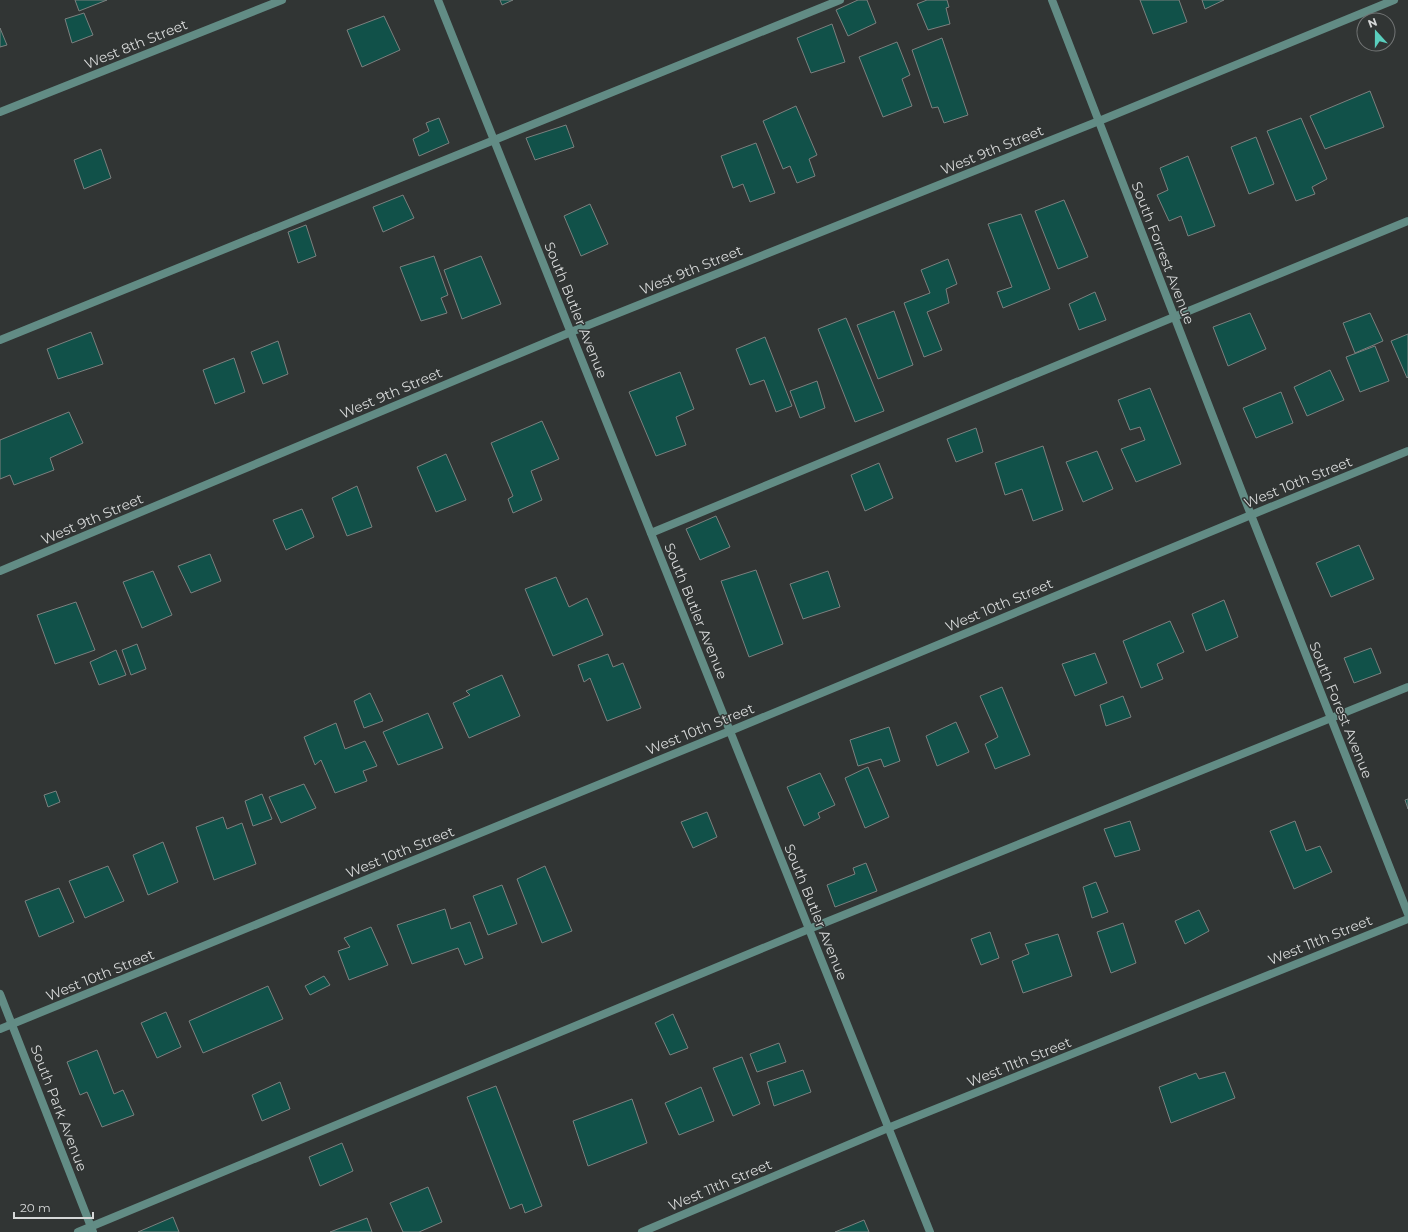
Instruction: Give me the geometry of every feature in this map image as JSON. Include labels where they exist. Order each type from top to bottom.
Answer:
[{"type":"street","name":"West 8th Street","points":[[0,112],[282,0]]},
{"type":"street","name":"South Butler Avenue","points":[[438,0],[930,1232]]},
{"type":"street","points":[[0,340],[840,0]]},
{"type":"street","name":"South Forrest Avenue","points":[[1052,0],[1250,515]]},
{"type":"street","name":"West 9th Street","points":[[0,571],[571,332],[1099,121],[1394,0]]},
{"type":"street","points":[[651,533],[1174,316],[1408,221]]},
{"type":"street","name":"West 10th Street","points":[[0,1030],[1408,451]]},
{"type":"street","name":"South Forest Avenue","points":[[1250,515],[1408,914]]},
{"type":"street","points":[[78,1232],[92,1229],[809,929],[1330,717],[1408,687]]},
{"type":"street","name":"West 11th Street","points":[[642,1232],[888,1128],[1408,919]]},
{"type":"street","name":"South Park Avenue","points":[[0,994],[92,1229]]},
{"type":"building","points":[[75,0],[107,0],[79,11]]},
{"type":"building","points":[[500,0],[513,0],[502,5]]},
{"type":"building","points":[[858,0],[867,0],[876,23],[848,36],[836,10]]},
{"type":"building","points":[[927,0],[947,0],[949,7],[946,8],[950,24],[928,30],[917,4]]},
{"type":"building","points":[[1140,0],[1179,0],[1187,22],[1153,34]]},
{"type":"building","points":[[1202,0],[1224,0],[1205,9]]},
{"type":"building","points":[[84,13],[93,35],[72,43],[65,19]]},
{"type":"building","points":[[384,16],[400,50],[362,67],[347,30]]},
{"type":"building","points":[[832,24],[845,62],[811,73],[797,38]]},
{"type":"building","points":[[0,28],[7,45],[0,47]]},
{"type":"building","points":[[942,38],[968,115],[944,123],[938,107],[932,108],[912,50]]},
{"type":"building","points":[[897,42],[910,75],[902,79],[912,106],[883,117],[859,57]]},
{"type":"building","points":[[1370,91],[1384,127],[1325,149],[1310,116]]},
{"type":"building","points":[[796,106],[817,155],[809,159],[815,176],[797,183],[790,166],[783,169],[763,121]]},
{"type":"building","points":[[439,118],[449,143],[419,156],[413,139],[429,131],[426,123]]},
{"type":"building","points":[[1301,118],[1327,179],[1312,187],[1315,194],[1296,201],[1267,131]]},
{"type":"building","points":[[566,125],[574,147],[535,160],[526,138]]},
{"type":"building","points":[[1256,137],[1274,184],[1249,194],[1231,147]]},
{"type":"building","points":[[756,143],[775,193],[750,202],[743,184],[733,188],[721,156]]},
{"type":"building","points":[[101,149],[111,178],[84,189],[74,160]]},
{"type":"building","points":[[1188,156],[1215,226],[1188,236],[1181,216],[1169,221],[1157,195],[1168,190],[1160,168]]},
{"type":"building","points":[[403,195],[414,218],[383,232],[373,207]]},
{"type":"building","points":[[1064,200],[1088,257],[1058,269],[1035,211]]},
{"type":"building","points":[[590,204],[608,244],[581,256],[564,216]]},
{"type":"building","points":[[1021,214],[1050,289],[1003,308],[997,292],[1012,287],[988,224]]},
{"type":"building","points":[[306,225],[316,256],[298,263],[288,232]]},
{"type":"building","points":[[434,256],[448,295],[441,298],[447,313],[421,321],[400,267]]},
{"type":"building","points":[[481,256],[501,304],[462,319],[444,270]]},
{"type":"building","points":[[948,259],[957,284],[946,289],[949,303],[927,312],[942,350],[924,357],[904,303],[930,293],[921,270]]},
{"type":"building","points":[[1095,292],[1106,320],[1079,330],[1069,304]]},
{"type":"building","points":[[894,311],[913,365],[878,379],[857,325]]},
{"type":"building","points":[[1250,313],[1266,349],[1228,366],[1213,327]]},
{"type":"building","points":[[1370,313],[1383,341],[1355,353],[1343,323]]},
{"type":"building","points":[[846,318],[884,411],[855,422],[818,329]]},
{"type":"building","points":[[91,332],[103,364],[58,379],[47,349]]},
{"type":"building","points":[[1408,334],[1408,377],[1407,378],[1391,341]]},
{"type":"building","points":[[765,337],[792,406],[776,412],[764,380],[750,385],[736,349]]},
{"type":"building","points":[[278,341],[288,374],[263,384],[251,352]]},
{"type":"building","points":[[1375,346],[1389,381],[1360,392],[1346,357]]},
{"type":"building","points":[[234,358],[245,392],[215,404],[203,370]]},
{"type":"building","points":[[1330,370],[1344,400],[1307,416],[1294,387]]},
{"type":"building","points":[[680,372],[694,409],[676,417],[686,445],[656,456],[629,392]]},
{"type":"building","points":[[817,381],[825,408],[800,418],[790,391]]},
{"type":"building","points":[[1150,388],[1181,464],[1136,482],[1121,449],[1145,440],[1140,427],[1130,430],[1118,400]]},
{"type":"building","points":[[1281,392],[1293,423],[1256,438],[1243,408]]},
{"type":"building","points":[[69,412],[83,443],[50,458],[54,470],[14,485],[10,475],[0,479],[0,440]]},
{"type":"building","points":[[542,421],[559,459],[531,471],[542,500],[513,513],[508,499],[513,496],[491,443]]},
{"type":"building","points":[[976,428],[983,452],[956,462],[947,439]]},
{"type":"building","points":[[1043,446],[1063,510],[1033,521],[1022,489],[1005,495],[995,463]]},
{"type":"building","points":[[1097,451],[1113,489],[1083,502],[1066,462]]},
{"type":"building","points":[[446,454],[466,500],[436,512],[417,467]]},
{"type":"building","points":[[879,463],[893,498],[865,511],[851,475]]},
{"type":"building","points":[[357,486],[372,527],[347,536],[332,498]]},
{"type":"building","points":[[302,509],[314,537],[286,550],[273,520]]},
{"type":"building","points":[[716,516],[730,547],[700,560],[686,529]]},
{"type":"building","points":[[1359,545],[1374,579],[1331,597],[1316,563]]},
{"type":"building","points":[[210,554],[221,581],[191,593],[178,566]]},
{"type":"building","points":[[756,570],[783,644],[749,657],[721,581]]},
{"type":"building","points":[[153,571],[172,615],[142,628],[123,582]]},
{"type":"building","points":[[828,571],[840,607],[803,619],[790,584]]},
{"type":"building","points":[[556,577],[569,607],[587,598],[603,635],[553,656],[525,589]]},
{"type":"building","points":[[1224,600],[1238,637],[1206,651],[1192,614]]},
{"type":"building","points":[[76,602],[95,650],[55,664],[37,615]]},
{"type":"building","points":[[1170,621],[1184,652],[1157,664],[1163,679],[1141,688],[1123,641]]},
{"type":"building","points":[[137,644],[146,669],[131,675],[122,650]]},
{"type":"building","points":[[1371,648],[1381,673],[1354,683],[1344,658]]},
{"type":"building","points":[[116,650],[126,675],[99,685],[90,662]]},
{"type":"building","points":[[1095,653],[1107,683],[1075,696],[1062,664]]},
{"type":"building","points":[[608,654],[613,667],[623,663],[641,708],[607,721],[590,678],[584,682],[578,665]]},
{"type":"building","points":[[502,675],[520,716],[469,738],[453,703],[470,695],[466,691]]},
{"type":"building","points":[[1002,687],[1030,755],[995,769],[985,744],[998,737],[980,696]]},
{"type":"building","points":[[370,693],[383,721],[364,728],[354,701]]},
{"type":"building","points":[[1123,696],[1131,717],[1106,726],[1100,705]]},
{"type":"building","points":[[428,713],[443,748],[398,765],[383,732]]},
{"type":"building","points":[[956,722],[969,752],[937,766],[926,736]]},
{"type":"building","points":[[336,723],[345,749],[365,741],[377,766],[363,771],[367,781],[335,793],[321,760],[315,765],[304,737]]},
{"type":"building","points":[[889,727],[900,761],[884,767],[881,759],[858,766],[850,740]]},
{"type":"building","points":[[868,767],[889,817],[865,828],[845,778]]},
{"type":"building","points":[[820,773],[835,805],[818,813],[820,818],[804,826],[787,787]]},
{"type":"building","points":[[304,784],[316,808],[281,823],[269,797]]},
{"type":"building","points":[[56,791],[60,802],[48,807],[44,795]]},
{"type":"building","points":[[262,794],[272,819],[253,826],[245,801]]},
{"type":"building","points":[[1408,799],[1408,809],[1405,800]]},
{"type":"building","points":[[707,812],[717,837],[693,848],[681,822]]},
{"type":"building","points":[[223,817],[227,829],[242,823],[256,864],[214,880],[196,827]]},
{"type":"building","points":[[1130,821],[1140,850],[1115,857],[1104,829]]},
{"type":"building","points":[[1295,821],[1306,851],[1320,846],[1332,872],[1294,889],[1270,831]]},
{"type":"building","points":[[163,842],[178,882],[148,895],[133,855]]},
{"type":"building","points":[[866,863],[877,891],[835,907],[827,885],[855,874],[853,868]]},
{"type":"building","points":[[108,866],[124,901],[85,918],[69,881]]},
{"type":"building","points":[[545,866],[572,931],[542,943],[517,879]]},
{"type":"building","points":[[1096,882],[1108,912],[1092,918],[1083,887]]},
{"type":"building","points":[[502,885],[517,924],[488,935],[473,896]]},
{"type":"building","points":[[59,888],[74,922],[39,937],[25,901]]},
{"type":"building","points":[[445,909],[451,929],[470,922],[483,958],[465,965],[458,948],[412,964],[397,925]]},
{"type":"building","points":[[1199,910],[1209,931],[1185,944],[1175,921]]},
{"type":"building","points":[[1123,923],[1136,963],[1111,973],[1097,932]]},
{"type":"building","points":[[371,927],[388,965],[349,980],[338,951],[350,947],[344,938]]},
{"type":"building","points":[[990,932],[999,958],[981,965],[971,939]]},
{"type":"building","points":[[1058,934],[1072,976],[1023,993],[1012,961],[1029,954],[1025,944]]},
{"type":"building","points":[[324,976],[330,985],[310,995],[305,986]]},
{"type":"building","points":[[268,986],[283,1019],[203,1053],[189,1021]]},
{"type":"building","points":[[166,1012],[181,1047],[157,1058],[141,1023]]},
{"type":"building","points":[[673,1014],[688,1048],[670,1055],[655,1023]]},
{"type":"building","points":[[779,1043],[786,1062],[757,1072],[750,1054]]},
{"type":"building","points":[[97,1050],[114,1094],[123,1090],[134,1115],[102,1127],[87,1092],[80,1095],[67,1062]]},
{"type":"building","points":[[742,1057],[760,1104],[733,1116],[713,1068]]},
{"type":"building","points":[[803,1070],[811,1092],[774,1106],[767,1082]]},
{"type":"building","points":[[1225,1072],[1235,1098],[1171,1123],[1159,1087],[1196,1073],[1199,1079]]},
{"type":"building","points":[[280,1082],[290,1109],[262,1121],[252,1095]]},
{"type":"building","points":[[496,1086],[542,1206],[525,1213],[522,1204],[510,1209],[467,1097]]},
{"type":"building","points":[[701,1087],[714,1121],[679,1135],[665,1103]]},
{"type":"building","points":[[632,1099],[647,1143],[588,1166],[573,1121]]},
{"type":"building","points":[[342,1143],[353,1171],[320,1186],[309,1157]]},
{"type":"building","points":[[428,1187],[442,1222],[419,1232],[403,1232],[390,1203]]},
{"type":"building","points":[[173,1217],[179,1232],[138,1232]]},
{"type":"building","points":[[367,1218],[372,1232],[330,1232]]},
{"type":"building","points":[[864,1220],[869,1232],[835,1232]]}]
